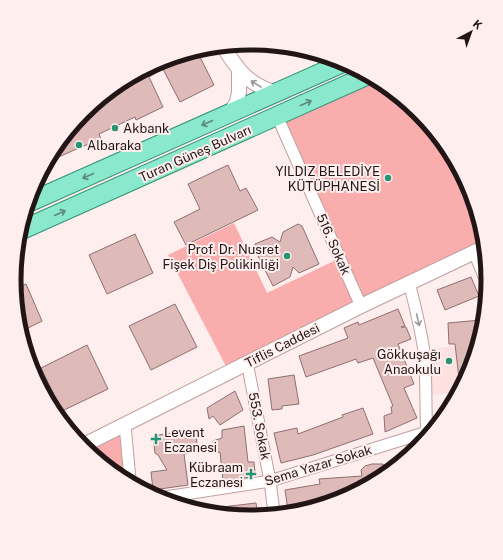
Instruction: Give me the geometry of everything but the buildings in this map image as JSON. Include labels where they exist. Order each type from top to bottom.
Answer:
[{"type":"main road","name":"Turan Güneş Bulvarı","points":[[36,199],[337,66]]},
{"type":"main road","name":"Turan Güneş Bulvarı","points":[[27,228],[362,78]]},
{"type":"street","points":[[226,51],[238,70],[249,80],[258,86],[276,93]]},
{"type":"street","points":[[230,113],[237,102],[239,92],[238,70]]},
{"type":"street","name":"516. Sokak","points":[[277,116],[361,306]]},
{"type":"street","points":[[478,250],[482,264]]},
{"type":"street","name":"Tiflis Caddesi","points":[[89,443],[247,362],[478,250]]},
{"type":"street","points":[[410,282],[424,351],[427,395],[427,429]]},
{"type":"street","name":"553. Sokak","points":[[247,362],[270,481],[274,510]]},
{"type":"street","points":[[125,424],[130,476]]},
{"type":"street","name":"Sema Yazar Sokak","points":[[172,496],[270,481],[421,436]]},
{"type":"shaded area","points":[[362,78],[380,88],[392,97],[425,128],[443,152],[458,178],[470,206],[478,235],[480,249],[229,372],[168,255],[234,223],[267,293],[340,258],[277,116]]},
{"type":"shaded area","name":"Gökkuşağı Anaokulu","points":[[473,344],[470,354],[452,393],[427,395],[423,349]]},
{"type":"shaded area","points":[[125,425],[130,476],[111,463],[90,444]]},
{"type":"place","name":"Akbank","points":[[115,128]]},
{"type":"place","name":"Albaraka","points":[[79,145]]},
{"type":"place","name":"YILDIZ BELEDİYE KÜTÜPHANESİ","points":[[388,178]]},
{"type":"place","name":"Prof. Dr. Nusret Fişek Diş Polikinliği","points":[[287,256]]},
{"type":"place","name":"Gökkuşağı Anaokulu","points":[[449,361]]},
{"type":"place","name":"Levent Eczanesi","points":[[156,439]]},
{"type":"place","name":"Kübraam Eczanesi","points":[[251,474]]}]
